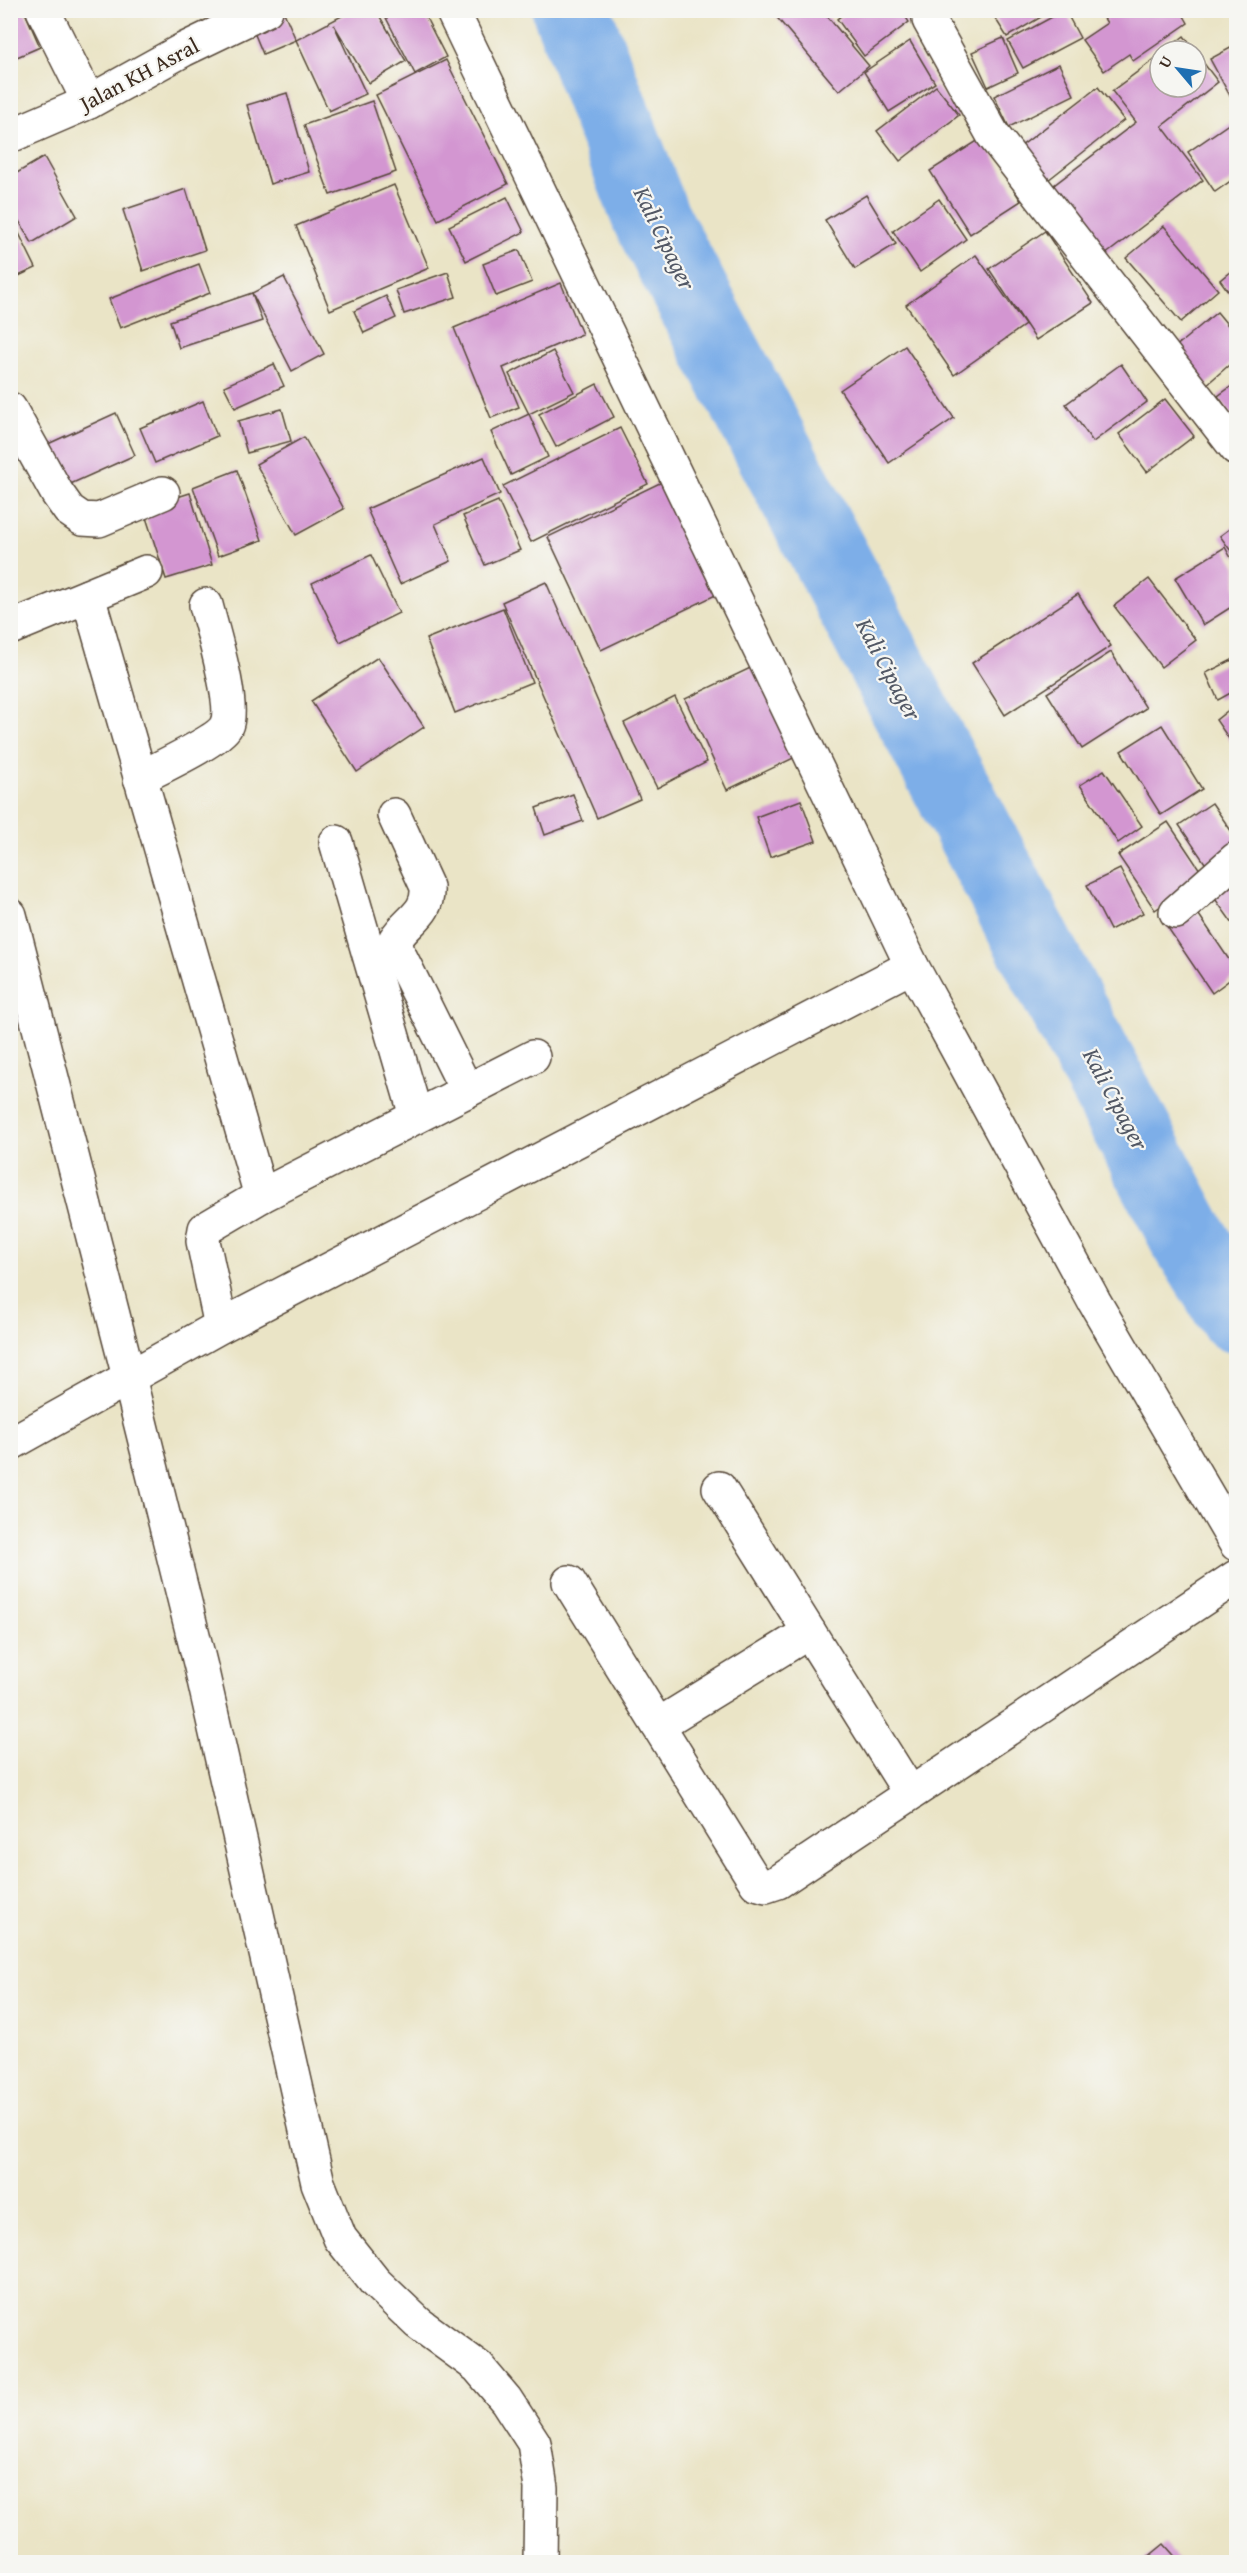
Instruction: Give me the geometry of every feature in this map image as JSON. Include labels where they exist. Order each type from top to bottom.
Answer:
[{"type":"street","points":[[43,10],[89,102]]},
{"type":"street","name":"Jalan KH Asral","points":[[10,136],[89,102],[202,24],[266,10]]},
{"type":"street","points":[[452,10],[912,966],[1094,1301],[1236,1544]]},
{"type":"street","points":[[929,10],[928,20],[993,135],[1236,448]]},
{"type":"street","points":[[10,409],[57,493],[69,510],[82,519],[99,520],[163,493]]},
{"type":"street","points":[[10,628],[146,572]]},
{"type":"street","points":[[88,596],[261,1196]]},
{"type":"street","points":[[140,778],[214,738],[226,726],[230,707],[206,605]]},
{"type":"street","points":[[394,815],[427,887],[428,898],[424,909],[403,928],[395,940],[398,952],[467,1091]]},
{"type":"street","points":[[336,842],[416,1116]]},
{"type":"street","points":[[1176,912],[1236,859]]},
{"type":"street","points":[[361,929],[428,898]]},
{"type":"street","points":[[10,915],[201,1667],[318,2182],[340,2238],[375,2282],[418,2323],[478,2367],[506,2400],[534,2443],[541,2488],[540,2562]]},
{"type":"street","points":[[10,1444],[221,1326],[912,966]]},
{"type":"street","points":[[221,1326],[203,1241],[205,1229],[261,1196],[533,1057]]},
{"type":"street","points":[[719,1488],[910,1793]]},
{"type":"street","points":[[569,1582],[756,1883],[766,1886],[778,1882],[1236,1577]]},
{"type":"street","points":[[658,1725],[809,1632]]},
{"type":"building","points":[[10,10],[24,10],[40,47],[10,60]]},
{"type":"building","points":[[271,10],[283,10],[296,40],[263,54],[249,20]]},
{"type":"building","points":[[353,10],[376,10],[406,61],[369,83],[334,25],[366,94],[329,111],[296,40]]},
{"type":"building","points":[[382,10],[422,10],[446,57],[415,74]]},
{"type":"building","points":[[779,10],[822,10],[869,66],[839,91],[774,14]]},
{"type":"building","points":[[849,10],[901,10],[909,22],[864,56],[837,19]]},
{"type":"building","points":[[990,10],[1053,10],[1007,37]]},
{"type":"building","points":[[1065,10],[1080,38],[1023,68],[1008,41]]},
{"type":"building","points":[[1099,10],[1191,10],[1184,16],[1188,23],[1165,39],[1148,39],[1148,51],[1133,61],[1129,54],[1104,71],[1082,40],[1107,23]]},
{"type":"building","points":[[1003,38],[1018,73],[988,87],[972,52]]},
{"type":"building","points":[[910,41],[935,83],[889,112],[864,72]]},
{"type":"building","points":[[1236,45],[1236,104],[1235,105],[1210,59]]},
{"type":"building","points":[[446,60],[508,184],[438,220],[376,95]]},
{"type":"building","points":[[1059,64],[1074,95],[1009,127],[994,96]]},
{"type":"building","points":[[1148,64],[1148,99],[1196,99],[1162,126],[1203,180],[1097,261],[1045,192],[1136,122],[1112,91]]},
{"type":"building","points":[[1208,69],[1218,82],[1208,90]]},
{"type":"building","points":[[936,86],[959,115],[900,161],[877,131]]},
{"type":"building","points":[[1098,87],[1124,120],[1043,184],[1016,150]]},
{"type":"building","points":[[287,93],[309,172],[270,184],[247,105]]},
{"type":"building","points":[[372,101],[396,172],[330,195],[304,125]]},
{"type":"building","points":[[1236,119],[1236,177],[1215,192],[1188,152]]},
{"type":"building","points":[[982,138],[1021,201],[970,234],[930,171]]},
{"type":"building","points":[[44,157],[77,216],[32,243],[10,206],[10,177]]},
{"type":"building","points":[[394,185],[429,268],[330,310],[296,226]]},
{"type":"building","points":[[186,189],[205,250],[143,271],[123,210]]},
{"type":"building","points":[[866,195],[896,244],[855,269],[825,220]]},
{"type":"building","points":[[507,197],[524,232],[466,261],[449,226]]},
{"type":"building","points":[[939,199],[966,239],[920,272],[893,231]]},
{"type":"building","points":[[10,215],[36,268],[10,280]]},
{"type":"building","points":[[1164,226],[1218,290],[1181,322],[1126,258]]},
{"type":"building","points":[[1045,231],[1093,303],[1036,340],[989,269]]},
{"type":"building","points":[[519,250],[532,282],[496,296],[483,264]]},
{"type":"building","points":[[976,255],[1025,325],[954,375],[906,305]]},
{"type":"building","points":[[199,264],[210,293],[120,328],[109,299]]},
{"type":"building","points":[[1236,267],[1236,302],[1220,280]]},
{"type":"building","points":[[448,272],[456,297],[404,314],[396,290]]},
{"type":"building","points":[[284,277],[324,354],[292,371],[252,293]]},
{"type":"building","points":[[561,283],[582,334],[503,368],[519,407],[491,418],[454,328]]},
{"type":"building","points":[[252,293],[262,321],[179,348],[170,321]]},
{"type":"building","points":[[386,296],[396,318],[364,333],[354,311]]},
{"type":"building","points":[[1217,312],[1236,335],[1236,359],[1205,386],[1174,348]]},
{"type":"building","points":[[905,346],[954,418],[889,463],[840,390]]},
{"type":"building","points":[[553,351],[574,392],[529,414],[509,374]]},
{"type":"building","points":[[274,364],[284,386],[235,408],[224,386]]},
{"type":"building","points":[[1121,364],[1147,402],[1093,442],[1066,404]]},
{"type":"building","points":[[1236,383],[1236,422],[1218,396]]},
{"type":"building","points":[[597,384],[614,417],[556,447],[539,414]]},
{"type":"building","points":[[1165,399],[1194,436],[1147,472],[1119,434]]},
{"type":"building","points":[[203,401],[217,436],[155,463],[140,428]]},
{"type":"building","points":[[282,409],[291,441],[247,453],[238,421]]},
{"type":"building","points":[[116,413],[135,455],[66,486],[48,444]]},
{"type":"building","points":[[529,414],[548,457],[511,475],[491,432]]},
{"type":"building","points":[[620,428],[648,484],[531,542],[503,486]]},
{"type":"building","points":[[304,437],[344,509],[296,535],[256,464]]},
{"type":"building","points":[[484,457],[500,494],[435,524],[451,561],[400,584],[367,509]]},
{"type":"building","points":[[237,470],[262,540],[218,556],[193,487]]},
{"type":"building","points":[[668,479],[722,592],[601,650],[548,537]]},
{"type":"building","points":[[190,493],[212,565],[166,579],[143,508]]},
{"type":"building","points":[[498,501],[520,550],[485,565],[463,516]]},
{"type":"building","points":[[1236,524],[1236,558],[1220,536]]},
{"type":"building","points":[[1225,547],[1236,567],[1236,604],[1203,625],[1175,578]]},
{"type":"building","points":[[371,555],[399,613],[340,642],[312,583]]},
{"type":"building","points":[[1149,579],[1196,640],[1161,667],[1114,606]]},
{"type":"building","points":[[546,582],[640,799],[597,818],[502,602]]},
{"type":"building","points":[[1078,594],[1111,646],[1005,715],[972,663]]},
{"type":"building","points":[[503,608],[532,682],[455,713],[426,639]]},
{"type":"building","points":[[1111,652],[1146,708],[1082,749],[1047,693]]},
{"type":"building","points":[[378,657],[424,727],[357,772],[311,701]]},
{"type":"building","points":[[1236,658],[1236,690],[1218,700],[1206,673]]},
{"type":"building","points":[[763,662],[806,752],[727,790],[685,699]]},
{"type":"building","points":[[675,697],[707,762],[657,788],[624,723]]},
{"type":"building","points":[[1236,704],[1236,749],[1216,720]]},
{"type":"building","points":[[1162,725],[1202,789],[1161,815],[1121,751]]},
{"type":"building","points":[[1104,770],[1142,826],[1118,843],[1080,785]]},
{"type":"building","points":[[573,794],[583,821],[545,835],[536,808]]},
{"type":"building","points":[[801,800],[816,841],[770,857],[756,817]]},
{"type":"building","points":[[1212,803],[1236,838],[1236,850],[1209,869],[1179,825]]},
{"type":"building","points":[[1168,822],[1204,876],[1155,910],[1118,855]]},
{"type":"building","points":[[1236,868],[1236,922],[1233,924],[1208,889]]},
{"type":"building","points":[[1120,869],[1143,913],[1110,930],[1087,885]]},
{"type":"building","points":[[1193,906],[1236,970],[1236,975],[1212,993],[1166,925]]},
{"type":"building","points":[[1164,2544],[1180,2562],[1142,2562]]},
{"type":"waterway","name":"Kali Cipager","points":[[571,10],[651,218],[1189,1238],[1236,1314]]}]
